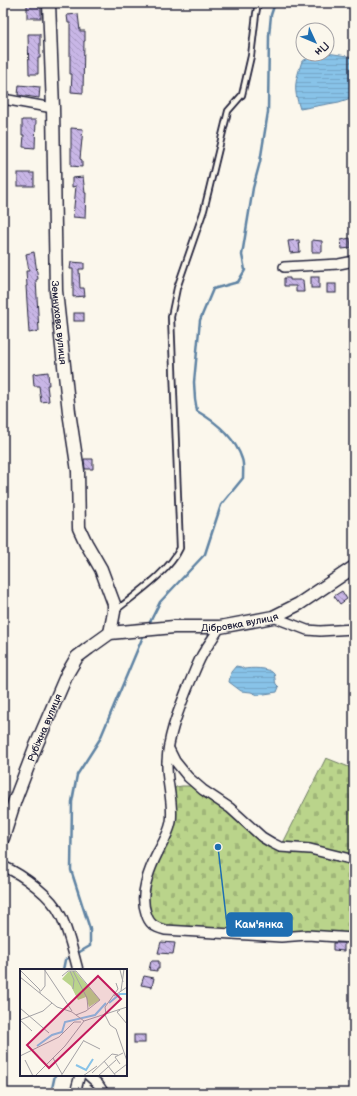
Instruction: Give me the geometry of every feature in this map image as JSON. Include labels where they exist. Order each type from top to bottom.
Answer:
[{"type":"street","name":"Земнухова вулиця","points":[[49,3],[53,108],[56,291],[69,412],[78,472],[79,528],[101,569],[114,604],[110,633]]},
{"type":"street","points":[[3,99],[53,108]]},
{"type":"street","points":[[284,267],[339,264],[354,261]]},
{"type":"street","name":"Дібровка вулиця","points":[[110,633],[174,627],[220,627],[273,617],[299,604],[354,567]]},
{"type":"street","points":[[273,617],[307,630],[320,631],[354,629]]},
{"type":"street","points":[[220,627],[202,655],[176,719],[169,749],[168,776],[172,803],[170,829],[155,860],[146,885],[144,905],[150,923],[165,930],[280,937],[307,935],[354,938]]},
{"type":"street","name":"Рубіжна вулиця","points":[[3,838],[14,800],[67,674],[77,657],[110,633]]},
{"type":"street","points":[[169,749],[175,761],[188,777],[203,790],[230,808],[262,837],[280,847],[310,849],[354,860]]},
{"type":"street","points":[[3,866],[22,877],[44,894],[54,906],[61,916],[76,965]]},
{"type":"street","points":[[75,1093],[80,1076]]},
{"type":"street","points":[[89,1076],[98,1084],[104,1093]]},
{"type":"lane","points":[[114,612],[146,587],[176,557],[180,548],[171,316],[177,288],[204,210],[228,111],[242,94],[251,56],[258,3]]},
{"type":"green space","points":[[326,758],[354,769],[354,937],[280,935],[173,928],[152,921],[147,906],[149,882],[162,850],[173,792],[176,787],[192,786],[213,799],[261,839],[283,843]]},
{"type":"water","points":[[335,54],[354,57],[354,97],[339,102],[300,109],[296,96],[298,74],[302,62],[335,62]]},
{"type":"water","points":[[236,666],[244,669],[260,668],[272,672],[274,674],[276,684],[279,687],[277,692],[258,695],[251,692],[241,691],[229,682],[231,672]]},
{"type":"building","points":[[27,4],[41,4],[41,18],[27,18]]},
{"type":"building","points":[[78,14],[80,31],[85,31],[83,93],[71,92],[72,74],[70,74],[70,23],[68,23],[67,15]]},
{"type":"building","points":[[28,34],[40,34],[38,74],[29,74]]},
{"type":"building","points":[[19,85],[40,87],[39,98],[18,95]]},
{"type":"building","points":[[22,120],[36,120],[35,148],[23,147],[24,135],[22,135]]},
{"type":"building","points":[[71,128],[83,129],[80,159],[82,160],[82,167],[71,166]]},
{"type":"building","points":[[18,173],[34,173],[34,186],[18,186]]},
{"type":"building","points":[[83,177],[86,193],[85,218],[73,217],[76,186],[72,187],[72,178]]},
{"type":"building","points":[[350,238],[351,248],[342,249],[341,240]]},
{"type":"building","points":[[299,240],[300,252],[290,253],[288,241]]},
{"type":"building","points":[[312,240],[322,241],[322,252],[312,252]]},
{"type":"building","points":[[34,252],[38,279],[36,280],[39,331],[29,333],[26,271],[29,271],[26,254]]},
{"type":"building","points":[[71,262],[84,263],[84,269],[79,269],[80,288],[84,288],[85,296],[73,297],[73,269],[70,269]]},
{"type":"building","points":[[311,277],[319,277],[319,288],[311,288]]},
{"type":"building","points":[[284,278],[290,278],[290,280],[303,280],[304,292],[296,292],[296,286],[284,286]]},
{"type":"building","points":[[327,284],[336,284],[336,293],[327,293]]},
{"type":"building","points":[[74,313],[84,313],[84,321],[74,321]]},
{"type":"building","points":[[48,372],[49,385],[47,385],[49,401],[41,402],[39,386],[34,386],[33,374]]},
{"type":"building","points":[[84,459],[93,459],[93,469],[85,469]]},
{"type":"building","points":[[342,591],[347,599],[340,604],[334,596]]},
{"type":"building","points":[[161,942],[175,943],[173,954],[158,953]]},
{"type":"building","points":[[333,943],[344,943],[344,951],[333,950]]},
{"type":"building","points":[[151,961],[159,961],[159,969],[157,969],[157,971],[149,970]]},
{"type":"building","points":[[144,976],[154,978],[152,987],[141,985]]},
{"type":"building","points":[[134,1035],[145,1035],[145,1043],[134,1043]]},
{"type":"waterway","points":[[148,626],[160,602],[205,554],[221,505],[243,478],[243,461],[235,444],[218,425],[197,411],[194,382],[200,320],[213,289],[238,282],[245,270],[242,255],[268,112],[269,36],[271,15],[275,3]]},
{"type":"waterway","points":[[76,954],[90,946],[90,929],[71,870],[72,802],[77,775],[100,739],[144,634]]},
{"type":"waterway","points":[[63,969],[65,960],[72,956]]},
{"type":"waterway","points":[[51,1093],[55,1076]]},
{"type":"place","name":"Кам'янка","points":[[218,847]]}]
